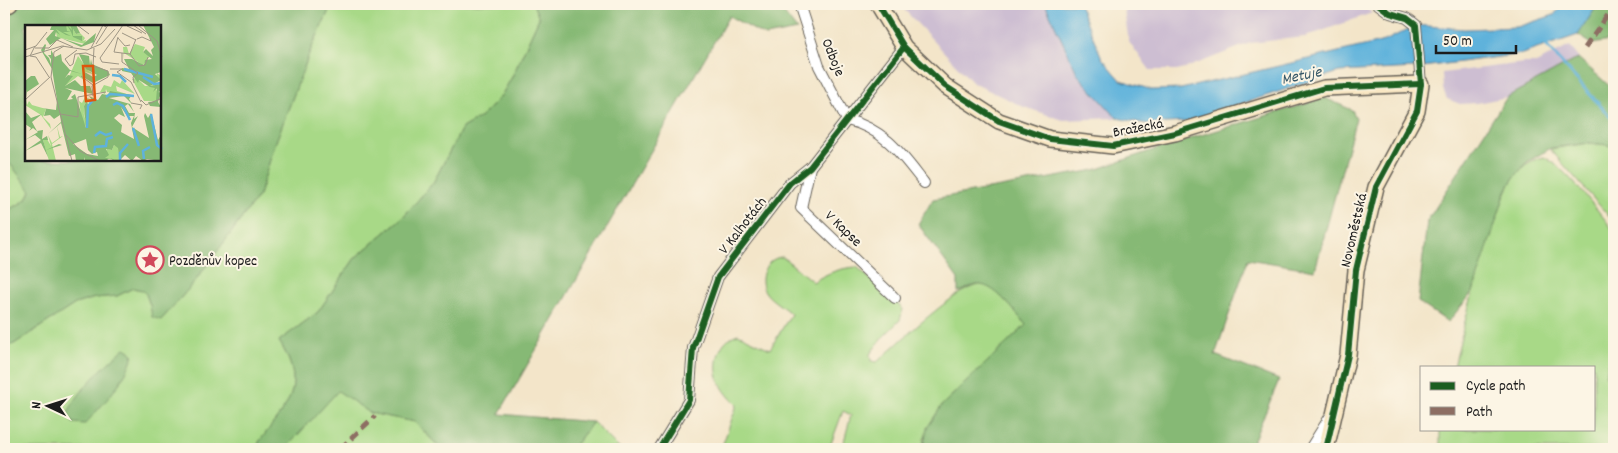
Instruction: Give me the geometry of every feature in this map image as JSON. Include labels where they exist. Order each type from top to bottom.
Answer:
[{"type":"street","points":[[4,7],[10,4]]},
{"type":"street","name":"Odboje","points":[[799,4],[819,66],[847,120]]},
{"type":"street","name":"Bražecká","points":[[878,4],[904,46],[946,86],[999,122],[1050,139],[1113,146],[1175,133],[1324,88],[1420,78]]},
{"type":"street","points":[[1378,4],[1390,13],[1407,18],[1416,25],[1420,78]]},
{"type":"street","name":"V Kalhotách","points":[[658,449],[689,400],[693,348],[718,277],[790,183],[810,167],[904,46]]},
{"type":"street","name":"Novoměstská","points":[[1326,449],[1348,355],[1356,270],[1376,187],[1417,111],[1420,78]]},
{"type":"street","points":[[847,120],[862,124],[888,140],[924,183]]},
{"type":"street","name":"V Kapse","points":[[810,167],[801,208],[895,298]]},
{"type":"street","points":[[1310,449],[1334,412]]},
{"type":"shaded area","points":[[899,4],[1045,4],[1078,75],[1117,118],[1063,120],[1024,107],[973,83]]},
{"type":"shaded area","points":[[1123,4],[1363,4],[1372,13],[1305,37],[1250,43],[1181,70],[1150,70],[1129,42]]},
{"type":"shaded area","points":[[1570,46],[1579,58],[1507,97],[1477,103],[1460,104],[1447,99],[1443,89],[1442,73],[1536,63]]},
{"type":"green space","points":[[4,4],[332,4],[311,49],[275,144],[259,195],[193,284],[161,320],[152,317],[146,294],[142,290],[133,288],[117,296],[95,298],[75,304],[14,344],[4,347],[4,211],[23,202],[31,191],[12,166],[4,159]]},
{"type":"green space","points":[[332,4],[533,4],[539,18],[512,77],[501,96],[481,117],[462,128],[433,183],[403,217],[355,258],[318,312],[279,341],[288,358],[292,372],[293,384],[291,395],[286,406],[259,442],[257,449],[4,449],[4,347],[14,344],[75,304],[95,298],[117,296],[133,288],[142,290],[146,294],[150,305],[161,320],[193,284],[259,195],[275,144],[311,49]]},
{"type":"green space","points":[[533,4],[777,4],[797,30],[765,36],[729,16],[499,414],[593,422],[572,449],[441,449],[415,422],[370,413],[338,391],[285,449],[257,449],[259,442],[286,405],[291,394],[293,383],[292,371],[288,357],[279,341],[318,312],[355,258],[403,217],[433,183],[462,128],[481,117],[501,96],[512,77],[539,18]]},
{"type":"green space","points":[[1598,4],[1614,4],[1614,37],[1610,41],[1592,44],[1578,35]]},
{"type":"green space","points":[[1578,58],[1614,90],[1614,148],[1608,145],[1589,143],[1551,148],[1527,162],[1506,191],[1473,292],[1448,322],[1418,302],[1427,221],[1507,97]]},
{"type":"green space","points":[[1325,98],[1352,110],[1356,118],[1315,270],[1248,259],[1215,355],[1279,380],[1250,449],[923,449],[927,428],[942,405],[1026,325],[1004,299],[990,288],[976,285],[958,292],[958,279],[918,224],[933,199],[1095,170],[1168,145]]},
{"type":"green space","points":[[1589,143],[1608,145],[1614,148],[1614,222],[1550,149]]},
{"type":"green space","points":[[1544,157],[1562,170],[1614,231],[1614,357],[1609,363],[1606,375],[1614,375],[1614,449],[1440,449],[1440,430],[1596,430],[1596,366],[1454,366],[1477,277],[1507,190],[1518,172],[1533,161]]},
{"type":"green space","points":[[4,159],[31,190],[27,198],[16,206],[4,211]]},
{"type":"green space","points":[[783,257],[813,282],[845,268],[857,267],[903,309],[900,320],[870,354],[871,361],[877,362],[930,315],[962,292],[975,286],[985,285],[996,291],[1026,325],[942,405],[924,438],[923,449],[842,449],[851,415],[843,411],[829,449],[721,449],[737,405],[720,383],[717,370],[718,356],[725,342],[730,337],[738,334],[770,349],[791,314],[771,299],[763,287],[762,281],[764,270],[768,265],[777,258]]},
{"type":"green space","points":[[125,348],[133,355],[130,365],[119,383],[85,424],[73,423],[67,414],[79,395],[100,371]]},
{"type":"green space","points":[[1614,357],[1614,375],[1605,375],[1609,363]]},
{"type":"green space","points":[[338,390],[370,413],[415,422],[441,449],[284,449]]},
{"type":"green space","points":[[593,422],[620,449],[572,449]]},
{"type":"water","name":"Metuje","points":[[1045,4],[1079,4],[1102,58],[1121,80],[1152,90],[1181,89],[1385,41],[1416,25],[1464,29],[1517,27],[1554,15],[1563,4],[1598,4],[1578,35],[1522,54],[1415,68],[1339,72],[1186,122],[1147,124],[1117,118],[1078,75]]},
{"type":"waterway","points":[[1544,43],[1614,121]]},
{"type":"marked path","points":[[1585,48],[1614,6]]},
{"type":"marked path","points":[[340,449],[375,416]]},
{"type":"cycle path","points":[[878,4],[904,47],[945,86],[999,121],[1050,139],[1113,146],[1175,133],[1324,88],[1421,84]]},
{"type":"cycle path","points":[[1326,449],[1348,355],[1356,270],[1376,187],[1417,111],[1421,84],[1416,25],[1407,18],[1390,13],[1378,4]]},
{"type":"cycle path","points":[[659,449],[689,400],[693,348],[718,277],[790,183],[810,167],[904,47]]},
{"type":"place","name":"Pozděnův kopec","points":[[150,260]]}]
